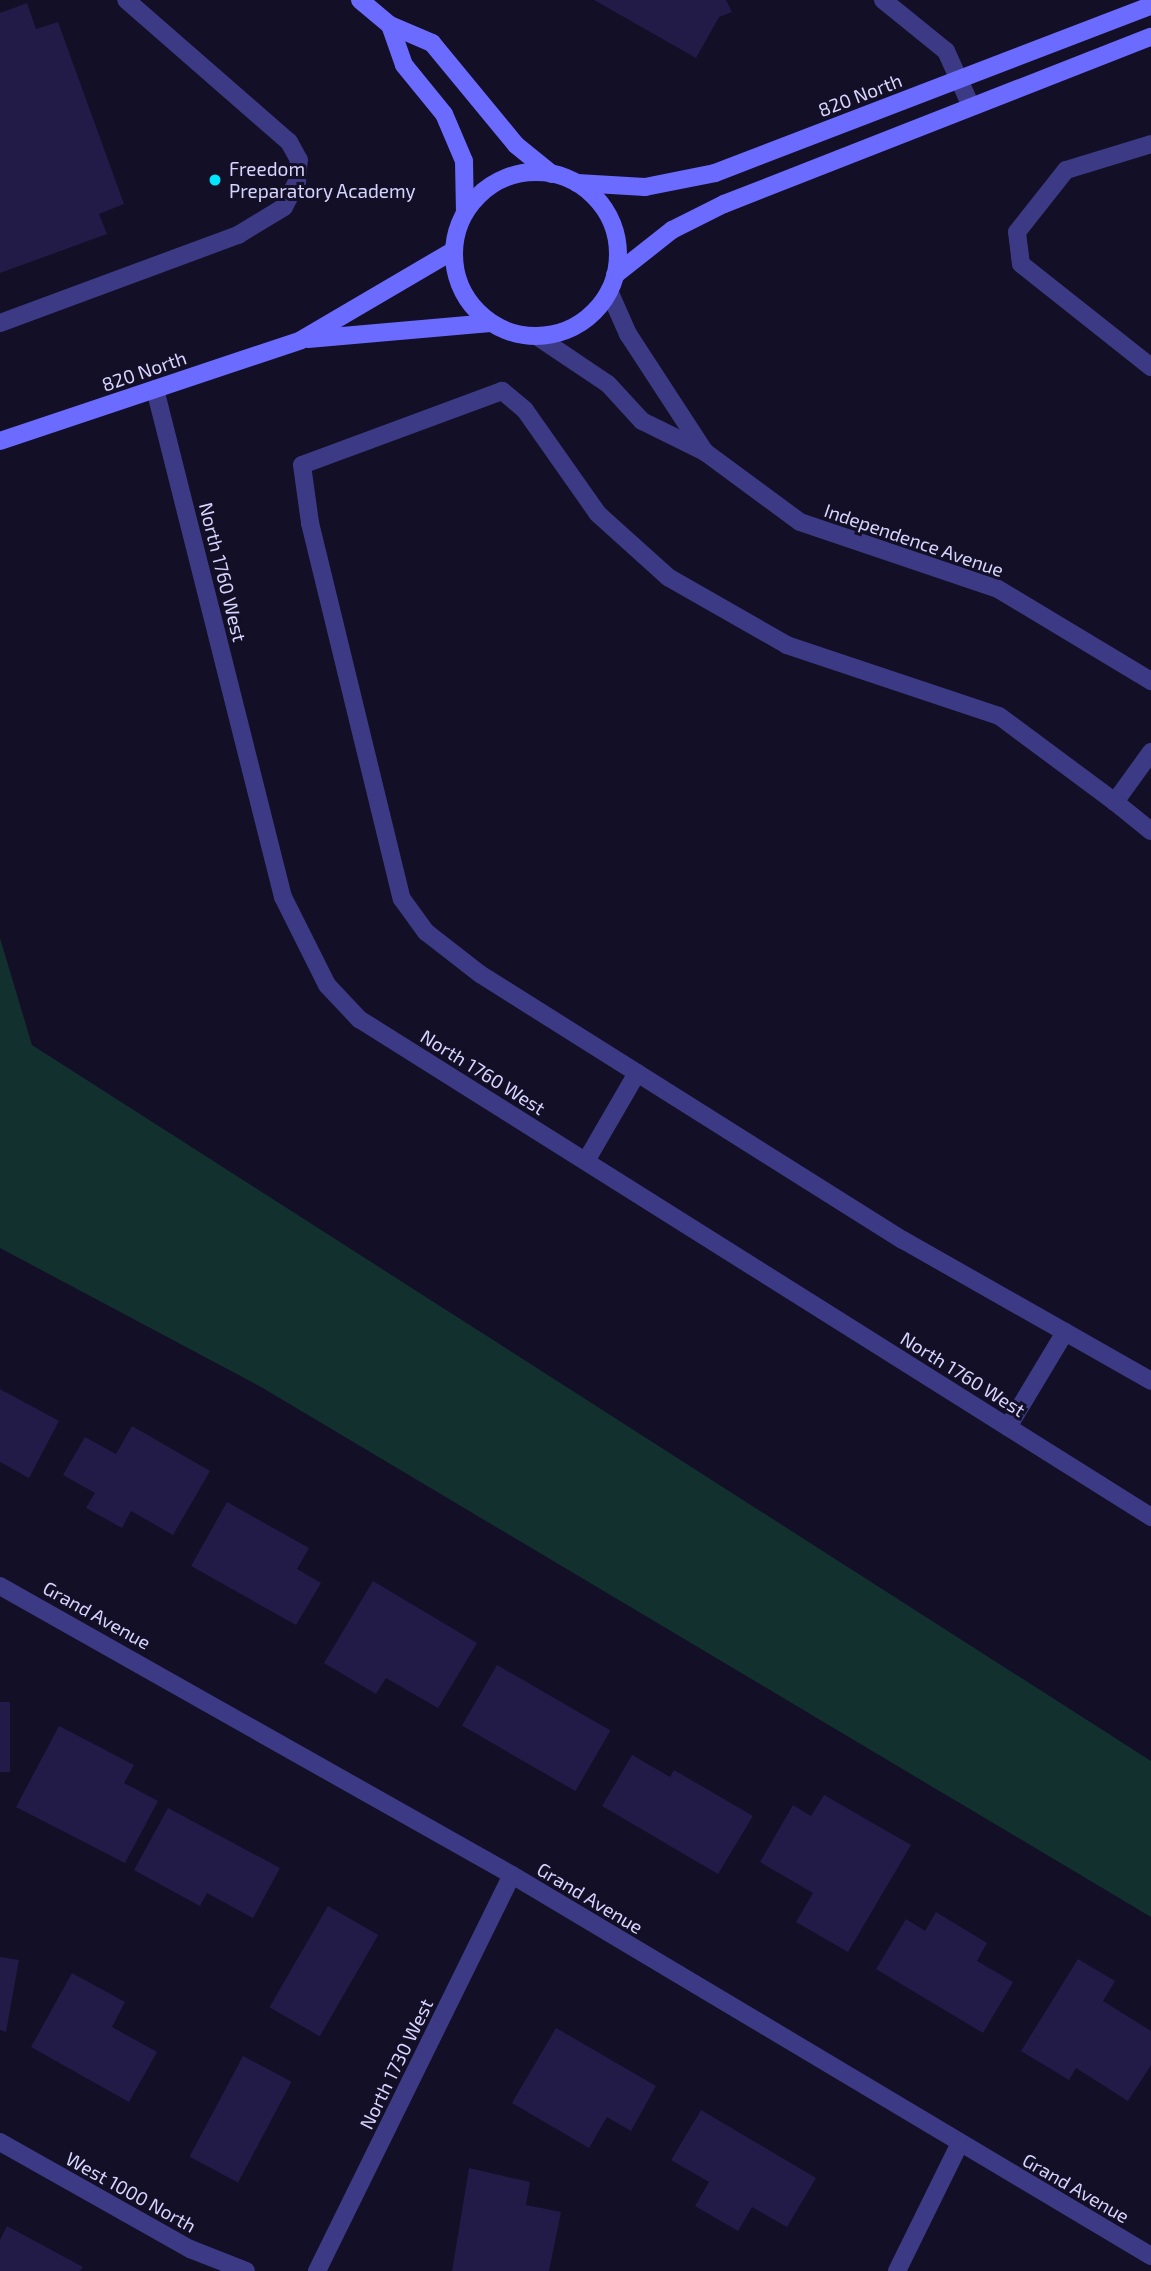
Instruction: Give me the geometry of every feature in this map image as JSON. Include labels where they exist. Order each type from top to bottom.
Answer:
[{"type":"main road","points":[[360,0],[390,25],[432,43],[516,145],[552,174],[577,183],[612,222],[612,283]]},
{"type":"main road","name":"820 North","points":[[577,183],[636,188],[715,173],[1151,6]]},
{"type":"main road","points":[[390,25],[404,65],[444,114],[464,161],[465,212],[453,251],[462,292],[490,323],[538,337],[580,324],[612,283],[698,216],[1151,37]]},
{"type":"main road","points":[[465,212],[502,179],[552,174]]},
{"type":"main road","name":"820 North","points":[[0,441],[301,340],[453,251]]},
{"type":"main road","name":"820 North","points":[[301,340],[490,323]]},
{"type":"street","points":[[0,323],[238,235],[284,207],[297,181],[299,160],[289,142],[126,0]]},
{"type":"street","points":[[883,0],[937,40],[960,79],[971,106]]},
{"type":"street","points":[[1151,144],[1066,170],[1017,232],[1021,264],[1151,367]]},
{"type":"street","name":"Independence Avenue","points":[[612,283],[628,334],[705,452]]},
{"type":"street","name":"Independence Avenue","points":[[538,337],[608,384],[642,421],[705,452],[800,522],[998,589],[1151,681]]},
{"type":"street","name":"North 1760 West","points":[[155,389],[283,897],[300,943],[327,985],[359,1019],[1151,1517]]},
{"type":"street","points":[[1151,831],[999,716],[787,645],[668,577],[598,514],[525,410],[502,391],[302,465],[310,523],[402,899],[426,932],[480,974],[903,1240],[1151,1381]]},
{"type":"street","points":[[1115,802],[1151,752]]},
{"type":"street","points":[[586,1161],[637,1073]]},
{"type":"street","points":[[1008,1427],[1065,1332]]},
{"type":"street","name":"Grand Avenue","points":[[0,1586],[512,1875],[959,2145],[1151,2256]]},
{"type":"street","name":"North 1730 West","points":[[317,2271],[512,1875]]},
{"type":"street","name":"West 1000 North","points":[[0,2142],[190,2249],[246,2271]]},
{"type":"street","points":[[897,2271],[959,2145]]},
{"type":"green space","points":[[0,938],[32,1045],[1151,1761],[1151,1917],[261,1387],[0,1248]]},
{"type":"building","points":[[594,0],[726,0],[732,12],[719,17],[696,58]]},
{"type":"building","points":[[27,3],[36,29],[58,22],[124,204],[99,214],[107,234],[0,273],[0,13]]},
{"type":"building","points":[[0,1389],[59,1421],[29,1478],[0,1462]]},
{"type":"building","points":[[132,1426],[210,1471],[173,1535],[131,1511],[122,1528],[86,1508],[95,1493],[63,1475],[85,1437],[116,1454]]},
{"type":"building","points":[[227,1502],[309,1548],[297,1569],[321,1583],[296,1625],[191,1566]]},
{"type":"building","points":[[373,1581],[477,1643],[438,1708],[386,1678],[376,1694],[324,1663]]},
{"type":"building","points":[[497,1665],[610,1730],[575,1791],[462,1726]]},
{"type":"building","points":[[0,1702],[10,1702],[10,1772],[0,1772]]},
{"type":"building","points":[[59,1726],[134,1765],[124,1783],[158,1801],[125,1863],[16,1807]]},
{"type":"building","points":[[632,1755],[670,1777],[674,1770],[753,1816],[718,1874],[602,1806]]},
{"type":"building","points":[[824,1795],[911,1845],[848,1952],[796,1922],[813,1893],[760,1862],[793,1805],[811,1816]]},
{"type":"building","points":[[168,1808],[280,1868],[253,1918],[207,1893],[200,1906],[134,1870]]},
{"type":"building","points":[[328,1906],[378,1935],[320,2036],[270,2007]]},
{"type":"building","points":[[936,1912],[987,1943],[977,1961],[1013,1982],[983,2033],[876,1969],[906,1919],[925,1931]]},
{"type":"building","points":[[0,1957],[19,1960],[6,2032],[0,2030]]},
{"type":"building","points":[[1078,1959],[1115,1981],[1103,2001],[1151,2031],[1151,2065],[1128,2101],[1076,2068],[1069,2080],[1021,2051]]},
{"type":"building","points":[[72,1973],[125,2002],[112,2027],[157,2052],[129,2102],[31,2047]]},
{"type":"building","points":[[556,2028],[656,2086],[631,2131],[607,2117],[589,2148],[512,2103]]},
{"type":"building","points":[[243,2056],[292,2082],[238,2182],[189,2157]]},
{"type":"building","points":[[701,2110],[816,2178],[787,2227],[752,2207],[738,2231],[695,2206],[709,2182],[671,2160]]},
{"type":"building","points":[[469,2168],[530,2182],[526,2205],[561,2212],[549,2271],[452,2271]]},
{"type":"building","points":[[7,2226],[83,2267],[80,2271],[0,2271],[0,2240]]},
{"type":"place","name":"Freedom Preparatory Academy","points":[[215,180]]}]
